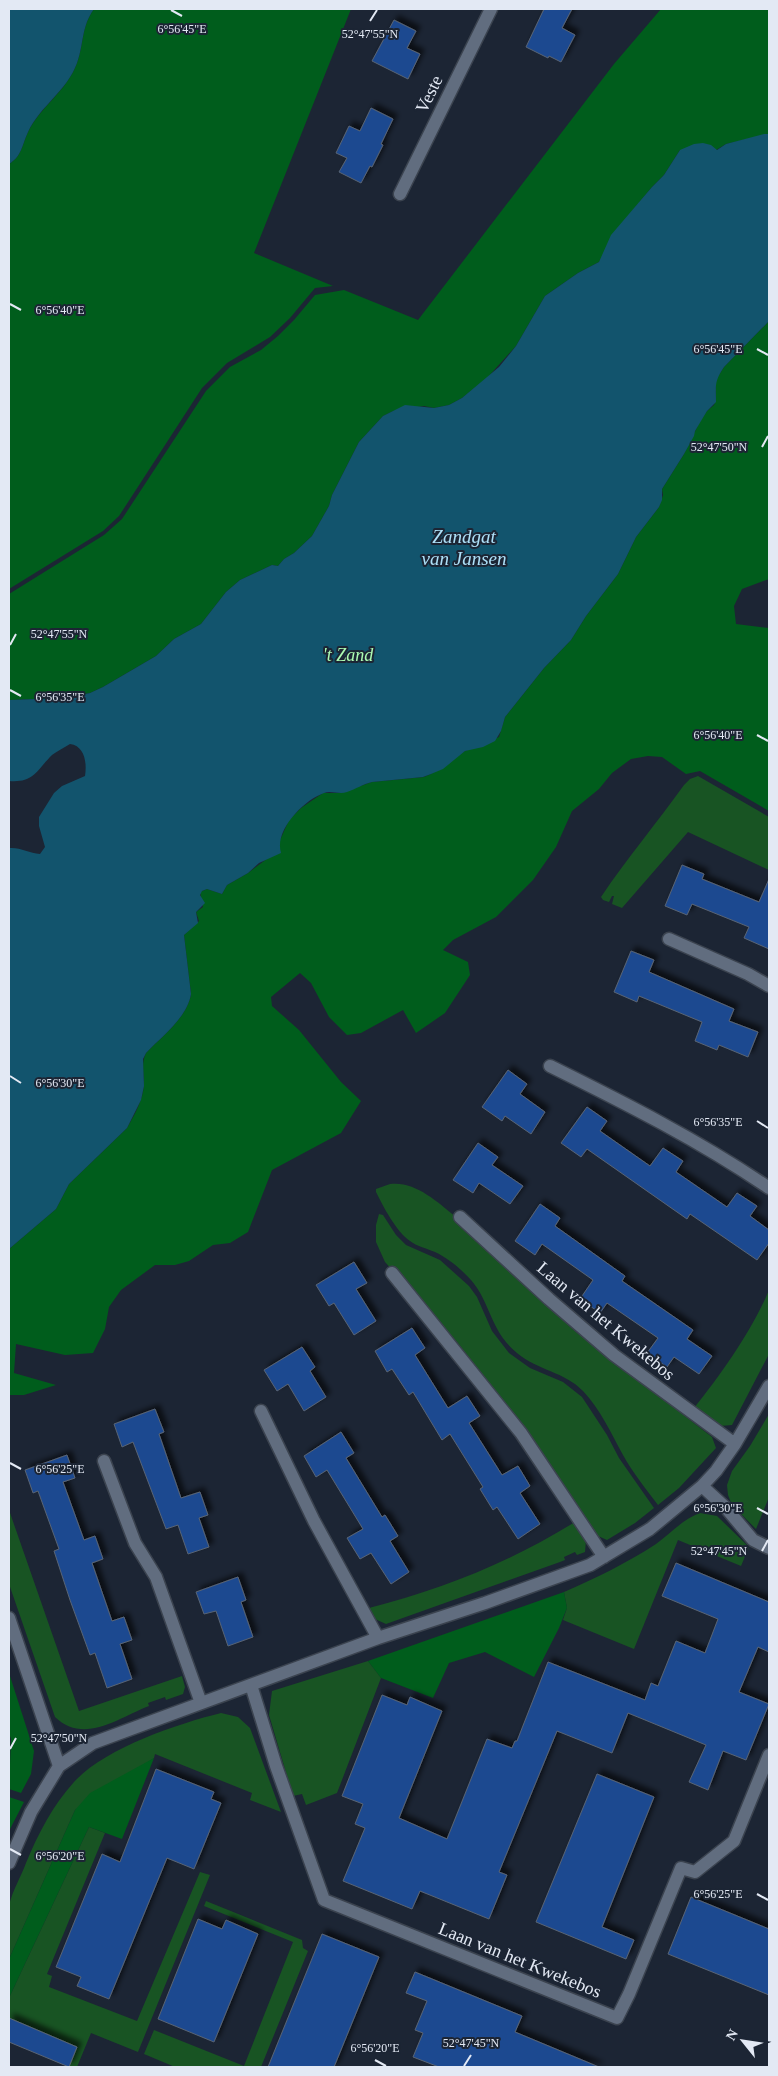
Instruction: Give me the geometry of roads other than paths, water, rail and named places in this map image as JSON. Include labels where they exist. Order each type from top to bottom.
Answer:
[{"type":"street","name":"Veste","points":[[400,194],[491,9]]},
{"type":"street","points":[[669,939],[748,974],[769,986]]},
{"type":"street","points":[[550,1066],[651,1117],[734,1164],[769,1188]]},
{"type":"street","name":"Laan van het Kwekebos","points":[[460,1217],[584,1331],[735,1444]]},
{"type":"street","points":[[392,1273],[521,1433],[604,1557]]},
{"type":"street","points":[[9,1863],[31,1812],[59,1766],[93,1743],[378,1638],[590,1566],[650,1529],[702,1486],[716,1471],[735,1444],[769,1386]]},
{"type":"street","points":[[260,1410],[310,1514],[378,1638]]},
{"type":"street","points":[[104,1461],[135,1543],[156,1576],[201,1702]]},
{"type":"street","points":[[702,1486],[726,1508],[753,1540],[769,1548]]},
{"type":"street","points":[[9,1618],[59,1766]]},
{"type":"street","name":"Laan van het Kwekebos","points":[[250,1685],[276,1766],[324,1900],[617,2018],[630,1994],[681,1868],[695,1872],[734,1841],[769,1755]]},
{"type":"water","points":[[9,9],[94,9],[87,22],[73,73],[39,114],[28,132],[19,154],[9,164]]},
{"type":"water","name":"Zandgat van Jansen","points":[[769,134],[769,321],[721,372],[716,384],[716,402],[707,411],[695,431],[684,454],[662,489],[662,500],[659,507],[636,537],[618,574],[586,616],[571,640],[544,668],[505,717],[501,731],[495,741],[483,747],[465,751],[443,769],[423,777],[372,782],[347,792],[327,792],[316,797],[300,809],[286,826],[280,844],[281,853],[259,863],[248,873],[227,885],[222,894],[207,889],[202,891],[200,895],[205,903],[196,912],[198,923],[184,935],[191,994],[189,1003],[179,1019],[146,1053],[143,1059],[144,1086],[141,1100],[127,1128],[69,1184],[56,1209],[9,1249],[9,848],[17,848],[40,854],[45,847],[39,826],[39,817],[54,793],[62,786],[85,776],[86,766],[82,752],[75,745],[70,744],[52,755],[34,775],[24,780],[9,781],[9,700],[65,698],[90,693],[156,656],[174,639],[201,624],[226,592],[240,580],[272,565],[278,566],[312,536],[329,506],[332,495],[359,442],[383,416],[405,405],[434,408],[449,405],[462,398],[499,367],[516,346],[545,296],[578,273],[599,262],[611,235],[664,175],[680,150],[694,144],[703,143],[711,145],[717,150],[726,144]]},
{"type":"park label","name":"'t Zand","points":[[348,655]]}]
